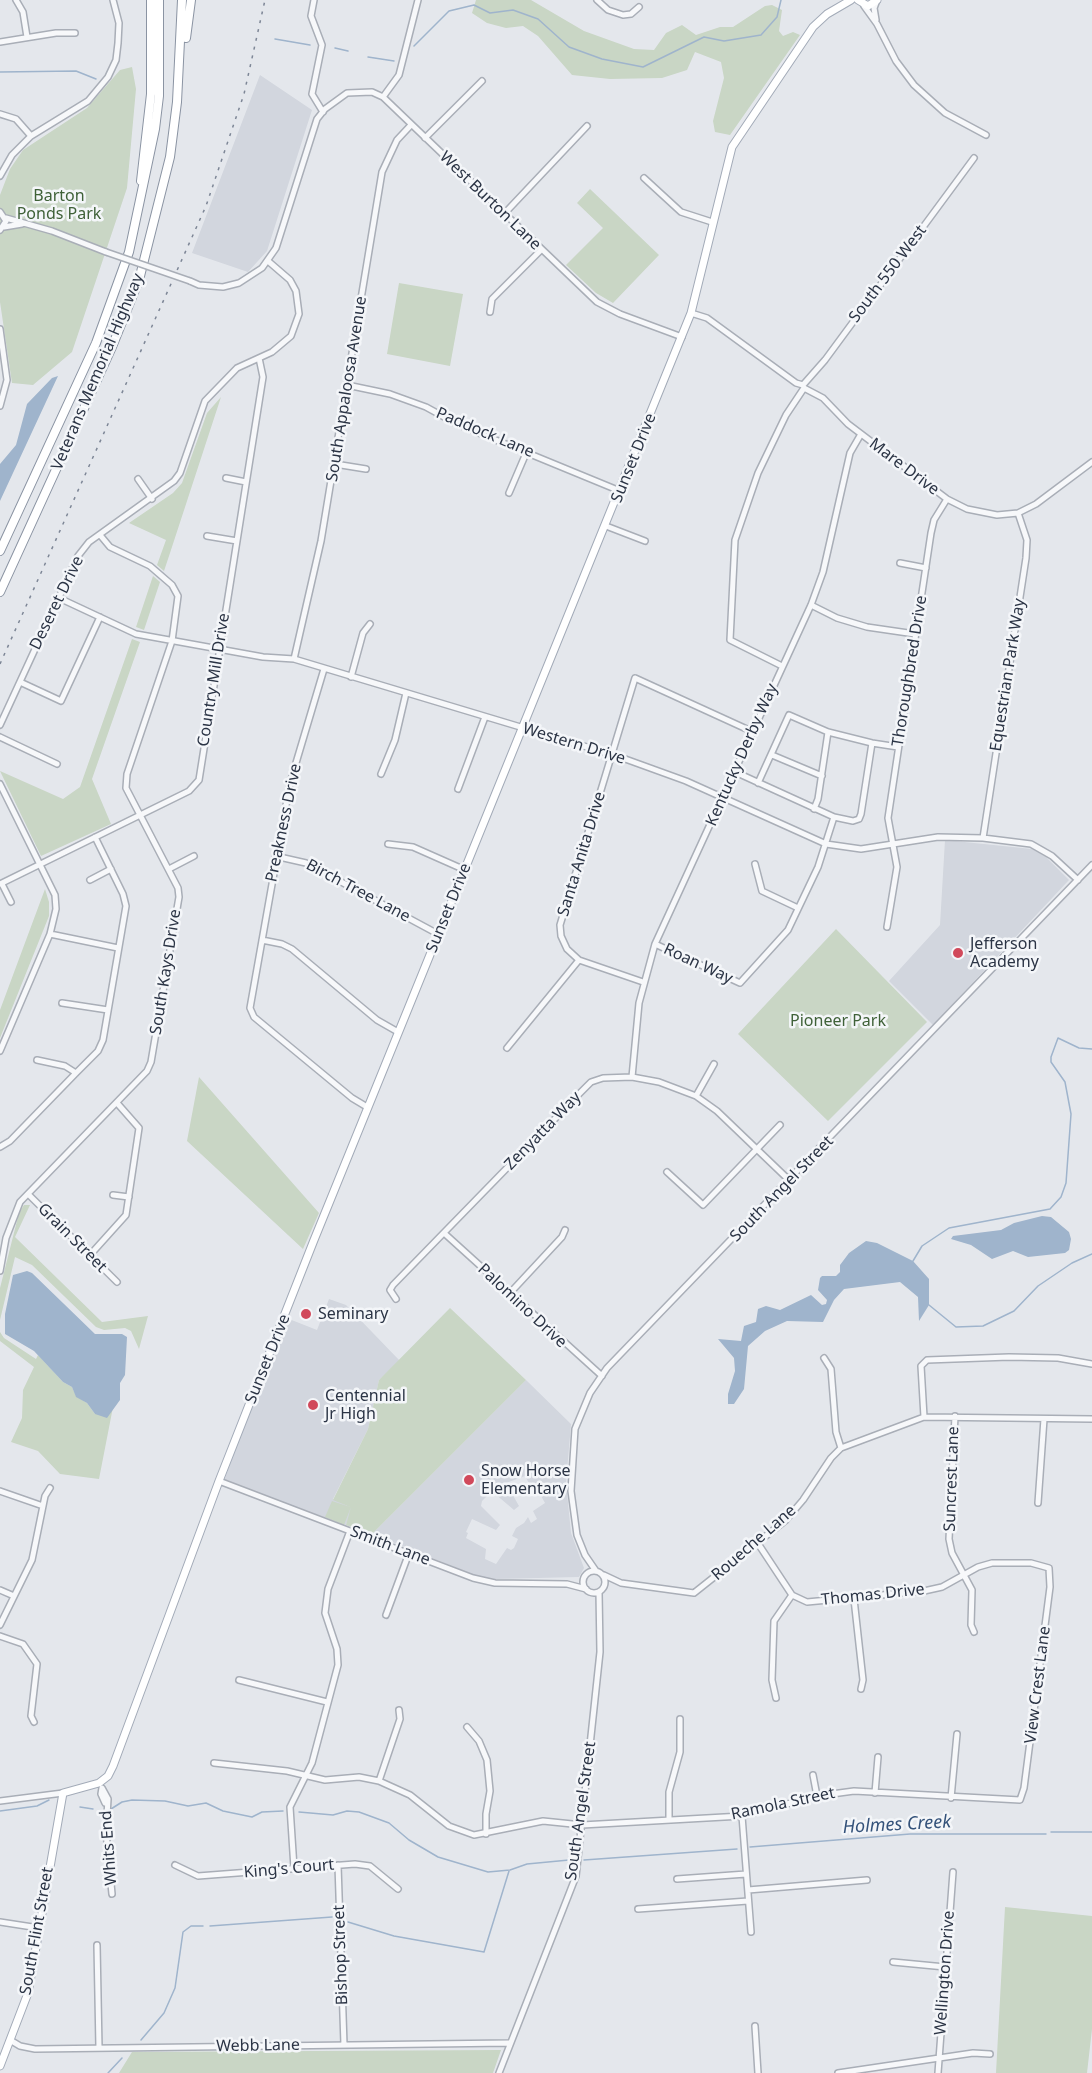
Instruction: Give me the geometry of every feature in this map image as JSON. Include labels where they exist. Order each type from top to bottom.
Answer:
[{"type":"highway","points":[[131,242],[151,94],[151,0]]},
{"type":"highway","name":"Veterans Memorial Highway","points":[[0,551],[96,343],[131,242],[149,167],[158,107],[159,0]]},
{"type":"highway","name":"Veterans Memorial Highway","points":[[0,592],[112,347],[139,280],[170,157],[177,102],[182,0]]},
{"type":"highway","points":[[177,102],[191,0]]},
{"type":"main road","name":"Sunset Drive","points":[[100,1786],[114,1766],[219,1481],[367,1107],[682,337],[691,313],[732,147],[805,38],[822,17],[851,0]]},
{"type":"main road","points":[[840,6],[861,3],[871,5],[877,0]]},
{"type":"main road","points":[[63,1793],[100,1786]]},
{"type":"main road","name":"South Flint Street","points":[[0,2066],[28,1994],[63,1793]]},
{"type":"street","points":[[16,0],[23,12],[27,37]]},
{"type":"street","points":[[0,176],[12,155],[31,136],[88,101],[108,77],[116,60],[118,43],[119,23],[113,0]]},
{"type":"street","points":[[314,0],[311,16],[322,45],[312,94],[323,112]]},
{"type":"street","points":[[3,215],[190,281],[212,287],[239,283],[268,261],[276,248],[312,129],[323,112],[346,93],[372,92],[383,97],[399,75],[418,0]]},
{"type":"street","points":[[877,0],[874,8],[877,24]]},
{"type":"street","points":[[601,1],[608,10],[624,15],[631,14],[639,7]]},
{"type":"street","points":[[861,3],[877,24],[896,61],[921,93],[945,112],[986,135]]},
{"type":"street","points":[[0,42],[75,33]]},
{"type":"street","points":[[425,138],[482,81]]},
{"type":"street","name":"West Burton Lane","points":[[383,97],[597,302],[620,314],[682,337]]},
{"type":"street","points":[[0,114],[16,119],[31,136]]},
{"type":"street","name":"South Appaloosa Avenue","points":[[294,659],[321,541],[335,464],[382,172],[397,140],[411,125]]},
{"type":"street","points":[[504,214],[587,126]]},
{"type":"street","name":"South 550 West","points":[[782,666],[730,640],[735,540],[758,473],[803,386],[825,360],[974,158]]},
{"type":"street","points":[[644,178],[681,212],[712,222]]},
{"type":"street","points":[[0,206],[3,215],[1,229],[24,224]]},
{"type":"street","points":[[490,312],[492,299],[541,250]]},
{"type":"street","name":"Deseret Drive","points":[[0,724],[78,556],[89,542],[152,499],[180,473],[205,401],[237,368],[283,345],[291,336],[299,314],[299,302],[290,280],[268,261]]},
{"type":"street","name":"Mare Drive","points":[[691,313],[707,318],[796,383],[823,398],[861,434],[947,499],[967,509],[985,514],[1018,513]]},
{"type":"street","points":[[0,329],[6,362],[0,406]]},
{"type":"street","name":"Country Mill Drive","points":[[1,884],[189,791],[199,780],[218,648],[263,377],[259,358]]},
{"type":"street","name":"Paddock Lane","points":[[347,385],[390,394],[426,407],[458,424],[620,491]]},
{"type":"street","name":"Kentucky Derby Way","points":[[632,1077],[643,982],[655,944],[723,798],[751,731],[811,605],[823,572],[850,453],[861,434]]},
{"type":"street","points":[[509,493],[527,451]]},
{"type":"street","points":[[1018,513],[1036,504],[1092,462]]},
{"type":"street","points":[[335,464],[366,469]]},
{"type":"street","points":[[226,478],[246,482]]},
{"type":"street","points":[[138,479],[152,499]]},
{"type":"street","name":"Thoroughbred Drive","points":[[887,927],[897,867],[888,818],[934,520],[947,499]]},
{"type":"street","name":"Equestrian Park Way","points":[[983,838],[1026,558],[1027,540],[1018,513]]},
{"type":"street","points":[[606,526],[645,541]]},
{"type":"street","name":"South Kays Drive","points":[[0,1271],[14,1215],[28,1194],[147,1071],[152,1062],[178,897],[178,888],[169,869],[126,788],[127,774],[172,641],[178,596],[172,585],[150,566],[110,547],[100,535]]},
{"type":"street","points":[[207,536],[237,541]]},
{"type":"street","points":[[900,563],[926,568]]},
{"type":"street","name":"Western Drive","points":[[59,598],[136,634],[294,659],[613,755],[665,772],[826,844],[861,849],[892,846],[938,837],[983,838],[1030,844],[1052,856],[1078,880]]},
{"type":"street","points":[[811,605],[837,618],[867,627],[915,634]]},
{"type":"street","points":[[20,682],[61,701],[100,617]]},
{"type":"street","points":[[351,677],[363,633],[370,624]]},
{"type":"street","name":"Preakness Drive","points":[[324,669],[301,741],[275,856],[250,1008],[254,1017],[352,1098],[367,1107]]},
{"type":"street","name":"Santa Anita Drive","points":[[579,960],[567,950],[561,936],[560,925],[635,678],[751,731]]},
{"type":"street","points":[[381,774],[395,740],[406,693]]},
{"type":"street","points":[[758,783],[789,715],[828,732],[898,747]]},
{"type":"street","points":[[458,789],[485,717]]},
{"type":"street","points":[[814,808],[822,776],[828,732]]},
{"type":"street","points":[[0,737],[57,764]]},
{"type":"street","points":[[733,771],[834,817],[853,821],[858,819],[872,743]]},
{"type":"street","points":[[772,754],[822,776]]},
{"type":"street","points":[[0,784],[38,866],[55,895],[56,909],[50,934],[0,1051]]},
{"type":"street","points":[[755,864],[762,891],[798,908],[826,844],[834,817]]},
{"type":"street","points":[[0,1147],[10,1141],[98,1051],[103,1040],[126,906],[96,837]]},
{"type":"street","points":[[388,844],[413,847],[465,870]]},
{"type":"street","points":[[169,869],[194,856]]},
{"type":"street","name":"Birch Tree Lane","points":[[275,856],[306,863],[438,934]]},
{"type":"street","name":"South Angel Street","points":[[598,1609],[587,1591],[585,1555],[574,1521],[571,1458],[579,1415],[590,1393],[602,1376],[1092,866]]},
{"type":"street","points":[[90,880],[111,869]]},
{"type":"street","points":[[1,884],[11,902]]},
{"type":"street","name":"Roan Way","points":[[655,944],[740,983],[788,930],[798,908]]},
{"type":"street","points":[[50,934],[118,948]]},
{"type":"street","points":[[262,940],[282,944],[292,949],[377,1020],[398,1032]]},
{"type":"street","points":[[507,1048],[579,960],[643,982]]},
{"type":"street","points":[[62,1003],[108,1010]]},
{"type":"street","points":[[37,1060],[65,1066],[76,1073]]},
{"type":"street","points":[[696,1096],[714,1064]]},
{"type":"street","name":"Zenyatta Way","points":[[396,1299],[390,1290],[393,1284],[591,1082],[603,1078],[632,1077],[659,1082],[696,1096],[717,1111],[790,1181]]},
{"type":"street","points":[[90,1255],[122,1223],[126,1215],[139,1128],[117,1102]]},
{"type":"street","points":[[667,1172],[703,1205],[780,1125]]},
{"type":"street","name":"Grain Street","points":[[28,1194],[117,1282]]},
{"type":"street","points":[[113,1195],[129,1197]]},
{"type":"street","points":[[510,1293],[562,1237],[565,1230]]},
{"type":"street","name":"Palomino Drive","points":[[444,1233],[602,1376]]},
{"type":"street","points":[[824,1358],[831,1368],[836,1432],[842,1448]]},
{"type":"street","points":[[924,1417],[921,1366],[927,1360],[1058,1358],[1092,1364]]},
{"type":"street","name":"Suncrest Lane","points":[[955,1416],[949,1539],[952,1553],[972,1590],[971,1624],[974,1632]]},
{"type":"street","name":"Roueche Lane","points":[[621,1583],[687,1594],[702,1588],[786,1520],[803,1500],[831,1458],[842,1448],[924,1417],[1044,1419],[1048,1416],[1092,1419]]},
{"type":"street","points":[[1038,1503],[1044,1419]]},
{"type":"street","name":"Smith Lane","points":[[219,1481],[495,1583],[567,1584],[587,1591],[602,1590]]},
{"type":"street","points":[[0,1625],[37,1547],[44,1506],[50,1488]]},
{"type":"street","points":[[0,1491],[44,1506]]},
{"type":"street","points":[[294,1868],[290,1807],[312,1763],[338,1665],[338,1649],[325,1613],[328,1589],[350,1531]]},
{"type":"street","points":[[757,1542],[792,1595],[774,1621],[772,1680],[776,1698]]},
{"type":"street","points":[[386,1615],[409,1553]]},
{"type":"street","name":"South Angel Street","points":[[585,1555],[596,1570]]},
{"type":"street","name":"Thomas Drive","points":[[792,1595],[807,1602],[924,1591],[942,1587],[992,1563],[1031,1563],[1049,1568]]},
{"type":"street","name":"View Crest Lane","points":[[1020,1800],[1024,1788],[1050,1587],[1049,1568]]},
{"type":"street","points":[[596,1570],[621,1583]]},
{"type":"street","name":"Smith Lane","points":[[567,1584],[596,1570]]},
{"type":"street","name":"South Angel Street","points":[[499,2073],[576,1876],[600,1652],[598,1609],[604,1575]]},
{"type":"street","points":[[602,1590],[621,1583]]},
{"type":"street","points":[[0,1590],[14,1596]]},
{"type":"street","points":[[854,1599],[863,1680],[861,1689]]},
{"type":"street","points":[[0,1636],[23,1644],[37,1664],[31,1716],[34,1722]]},
{"type":"street","points":[[239,1680],[327,1702]]},
{"type":"street","points":[[379,1781],[400,1719],[399,1710]]},
{"type":"street","points":[[669,1820],[669,1792],[680,1752],[680,1719]]},
{"type":"street","points":[[214,1763],[306,1775],[326,1780],[359,1777],[379,1781],[410,1795],[449,1826],[474,1835],[486,1834],[486,1814],[490,1791],[487,1760],[479,1742],[467,1727]]},
{"type":"street","points":[[951,1798],[957,1734]]},
{"type":"street","points":[[875,1792],[878,1757]]},
{"type":"street","points":[[813,1775],[817,1796]]},
{"type":"street","name":"Whits End","points":[[100,1786],[108,1799],[105,1803],[112,1894]]},
{"type":"street","name":"Ramola Street","points":[[486,1834],[543,1821],[582,1825],[742,1816],[817,1796],[854,1791],[1020,1800]]},
{"type":"street","points":[[0,1801],[63,1793]]},
{"type":"street","points":[[742,1816],[751,1932]]},
{"type":"street","name":"King's Court","points":[[175,1865],[198,1876],[338,1865],[370,1866],[398,1888]]},
{"type":"street","name":"Bishop Street","points":[[338,1865],[344,2045]]},
{"type":"street","name":"Wellington Drive","points":[[938,2073],[953,1872]]},
{"type":"street","points":[[677,1879],[746,1874]]},
{"type":"street","points":[[748,1890],[867,1880]]},
{"type":"street","points":[[638,1909],[748,1901]]},
{"type":"street","points":[[0,1922],[39,1928]]},
{"type":"street","points":[[97,1945],[99,2048]]},
{"type":"street","points":[[892,1962],[945,1967]]},
{"type":"street","points":[[755,2026],[758,2073]]},
{"type":"street","name":"Webb Lane","points":[[10,2040],[20,2046],[35,2049],[509,2043]]},
{"type":"street","points":[[838,2073],[939,2058],[990,2054]]},
{"type":"shaded area","points":[[260,75],[312,110],[267,251],[248,272],[192,253]]},
{"type":"shaded area","name":"Jefferson Academy","points":[[945,840],[1032,849],[1046,857],[1069,880],[933,1025],[889,981],[940,925]]},
{"type":"shaded area","name":"Centennial Jr High","points":[[329,1299],[346,1305],[400,1361],[379,1380],[368,1429],[333,1499],[352,1508],[346,1525],[224,1481],[284,1317],[317,1330]]},
{"type":"shaded area","name":"Snow Horse Elementary","points":[[526,1380],[571,1424],[566,1483],[571,1533],[584,1568],[579,1577],[495,1579],[477,1576],[372,1534]],"holes":[[[525,1476],[536,1496],[540,1494],[545,1503],[533,1511],[537,1519],[531,1523],[528,1517],[516,1528],[512,1536],[518,1539],[514,1548],[511,1550],[507,1548],[496,1564],[485,1559],[486,1549],[466,1538],[468,1533],[466,1532],[472,1519],[496,1530],[500,1525],[481,1506],[482,1501],[489,1494],[494,1493],[514,1510],[519,1506],[506,1483]]]},
{"type":"green space","points":[[476,0],[531,0],[584,31],[634,49],[654,50],[666,33],[682,25],[696,35],[720,27],[733,27],[765,6],[772,5],[782,10],[779,31],[783,36],[793,32],[800,35],[730,135],[715,132],[713,121],[724,78],[721,62],[695,52],[687,70],[662,78],[610,79],[572,75],[538,36],[523,26],[506,28],[487,23],[472,13]]},
{"type":"green space","name":"Barton Ponds Park","points":[[132,67],[136,89],[127,188],[72,352],[33,385],[12,383],[0,302],[0,195],[10,169],[23,150],[87,108],[120,70]]},
{"type":"green space","points":[[590,189],[659,255],[613,303],[596,293],[566,265],[603,228],[577,203]]},
{"type":"green space","points":[[399,283],[463,294],[450,366],[387,354]]},
{"type":"green space","points":[[221,397],[164,571],[157,565],[166,540],[129,523],[173,493],[182,483],[207,413]]},
{"type":"green space","points":[[153,576],[160,582],[144,630],[136,627]]},
{"type":"green space","points":[[132,639],[140,642],[92,779],[111,824],[41,856],[0,771],[63,799],[80,787]]},
{"type":"green space","points":[[45,889],[49,902],[49,916],[0,1038],[0,1010]]},
{"type":"green space","name":"Pioneer Park","points":[[836,929],[927,1022],[828,1121],[738,1034]]},
{"type":"green space","points":[[199,1077],[319,1213],[303,1249],[187,1141]]},
{"type":"green space","points":[[24,1205],[30,1205],[15,1237],[102,1322],[148,1316],[139,1349],[131,1331],[125,1328],[104,1330],[96,1327],[32,1265],[15,1257],[0,1320],[0,1288],[19,1213]]},
{"type":"green space","points":[[450,1308],[526,1380],[372,1534],[346,1525],[351,1507],[344,1525],[325,1517],[332,1501],[350,1507],[333,1500],[368,1429],[379,1380]]},
{"type":"green space","points":[[0,1332],[4,1338],[36,1359],[38,1355],[63,1382],[72,1387],[76,1396],[87,1403],[95,1414],[113,1407],[99,1479],[60,1474],[38,1451],[11,1442],[22,1418],[23,1390],[34,1367],[0,1341]]},
{"type":"green space","points":[[1005,1907],[1092,1916],[1092,2029],[1087,2073],[996,2073]]},
{"type":"green space","points":[[501,2050],[493,2073],[119,2073],[132,2052]]},
{"type":"water","points":[[58,376],[0,501],[0,464],[16,445],[27,404],[52,378]]},
{"type":"water","points":[[1042,1216],[1051,1217],[1069,1232],[1071,1239],[1069,1250],[1065,1253],[1028,1257],[1013,1251],[992,1259],[971,1245],[951,1239],[953,1236],[1001,1230],[1014,1223]]},
{"type":"water","points":[[866,1241],[877,1243],[913,1261],[929,1279],[929,1305],[919,1321],[918,1297],[900,1282],[844,1289],[834,1300],[823,1322],[787,1321],[765,1331],[748,1346],[744,1389],[734,1404],[728,1404],[728,1394],[735,1371],[734,1358],[718,1339],[741,1341],[744,1326],[756,1322],[758,1309],[766,1306],[780,1310],[811,1295],[822,1305],[826,1304],[827,1300],[818,1290],[820,1278],[836,1276],[840,1272],[840,1265],[849,1253]]},
{"type":"water","points":[[27,1271],[32,1273],[95,1334],[122,1334],[127,1337],[125,1375],[120,1383],[120,1400],[107,1418],[95,1414],[87,1403],[76,1397],[72,1387],[63,1382],[34,1351],[5,1334],[5,1314],[13,1275]]},
{"type":"waterway","points":[[414,46],[449,11],[474,5],[490,13],[513,10],[538,19],[569,47],[602,59],[643,67],[704,37],[724,41],[761,35],[777,17],[781,0]]},
{"type":"waterway","points":[[275,39],[310,45]]},
{"type":"waterway","points":[[335,48],[348,51]]},
{"type":"waterway","points":[[368,57],[394,61]]},
{"type":"waterway","points":[[0,72],[76,71],[96,79]]},
{"type":"waterway","points":[[913,1261],[922,1246],[949,1228],[1050,1209],[1061,1197],[1066,1183],[1071,1114],[1065,1082],[1051,1062],[1051,1057],[1058,1038],[1079,1048],[1092,1049]]},
{"type":"waterway","points":[[929,1305],[956,1327],[983,1326],[1014,1311],[1038,1286],[1072,1263],[1092,1254]]},
{"type":"waterway","name":"Holmes Creek","points":[[0,1811],[37,1806],[49,1800]]},
{"type":"waterway","name":"Holmes Creek","points":[[111,1809],[122,1802],[132,1800],[165,1801],[188,1806],[206,1803],[223,1811],[252,1817],[262,1812],[283,1811]]},
{"type":"waterway","name":"Holmes Creek","points":[[80,1807],[93,1809]]},
{"type":"waterway","name":"Holmes Creek","points":[[299,1812],[333,1815],[347,1811],[359,1812],[389,1823],[409,1840],[438,1857],[488,1872],[510,1870],[527,1864],[569,1860]]},
{"type":"waterway","name":"Holmes Creek","points":[[1051,1832],[1092,1832]]},
{"type":"waterway","name":"Holmes Creek","points":[[750,1847],[910,1834],[1046,1834]]},
{"type":"waterway","name":"Holmes Creek","points":[[584,1860],[737,1849]]},
{"type":"waterway","points":[[348,1922],[394,1936],[484,1952],[509,1871]]},
{"type":"waterway","points":[[210,1926],[332,1917]]},
{"type":"waterway","points":[[141,2040],[164,2013],[175,1988],[183,1932],[191,1926],[203,1926]]},
{"type":"waterway","points":[[108,2073],[122,2058]]},
{"type":"railway","points":[[0,664],[206,206],[244,94],[265,0]]},
{"type":"place","name":"Jefferson Academy","points":[[958,953]]},
{"type":"place","name":"Seminary","points":[[306,1314]]},
{"type":"place","name":"Centennial Jr High","points":[[313,1405]]},
{"type":"place","name":"Snow Horse Elementary","points":[[469,1480]]}]
